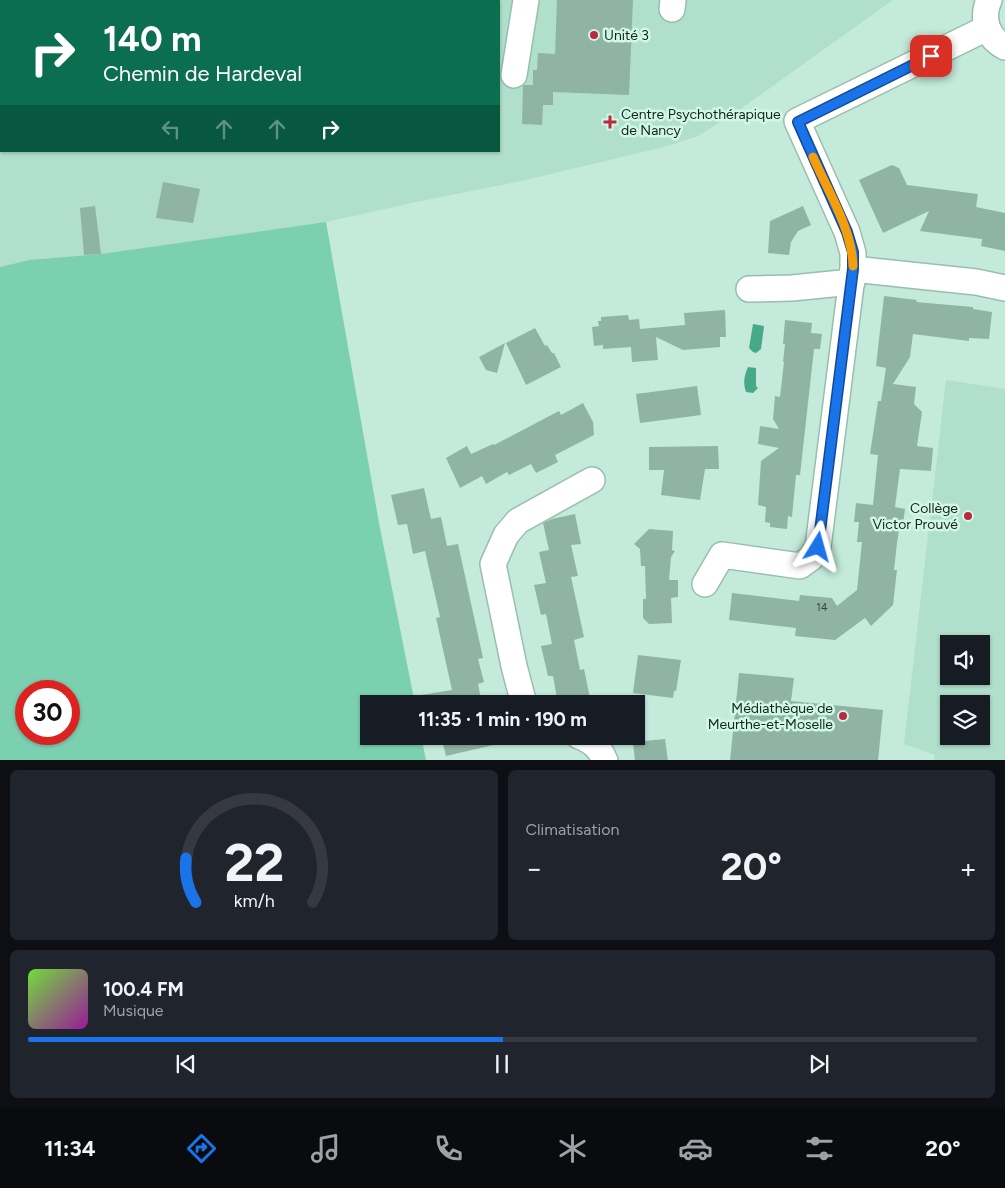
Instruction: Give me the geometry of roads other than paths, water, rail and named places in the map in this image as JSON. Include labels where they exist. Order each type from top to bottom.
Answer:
[{"type":"street","points":[[514,75],[526,0]]},
{"type":"street","points":[[989,0],[985,12],[987,28],[993,38],[1005,47]]},
{"type":"street","points":[[705,584],[722,555],[800,566],[812,558],[818,547],[853,275],[853,252],[847,232],[798,122],[987,28]]},
{"type":"street","points":[[749,289],[792,288],[853,275],[976,282],[1005,288]]},
{"type":"street","points":[[522,695],[493,564],[504,540],[518,521],[545,504],[592,480]]},
{"type":"street","points":[[594,745],[602,752],[605,760]]},
{"type":"place","name":"Unité 3","points":[[594,35]]},
{"type":"place","name":"Centre Psychothérapique de Nancy","points":[[610,122]]},
{"type":"place","name":"Collège Victor Prouvé","points":[[968,516]]},
{"type":"place","name":"Médiathèque de Meurthe-et-Moselle","points":[[843,716]]}]
